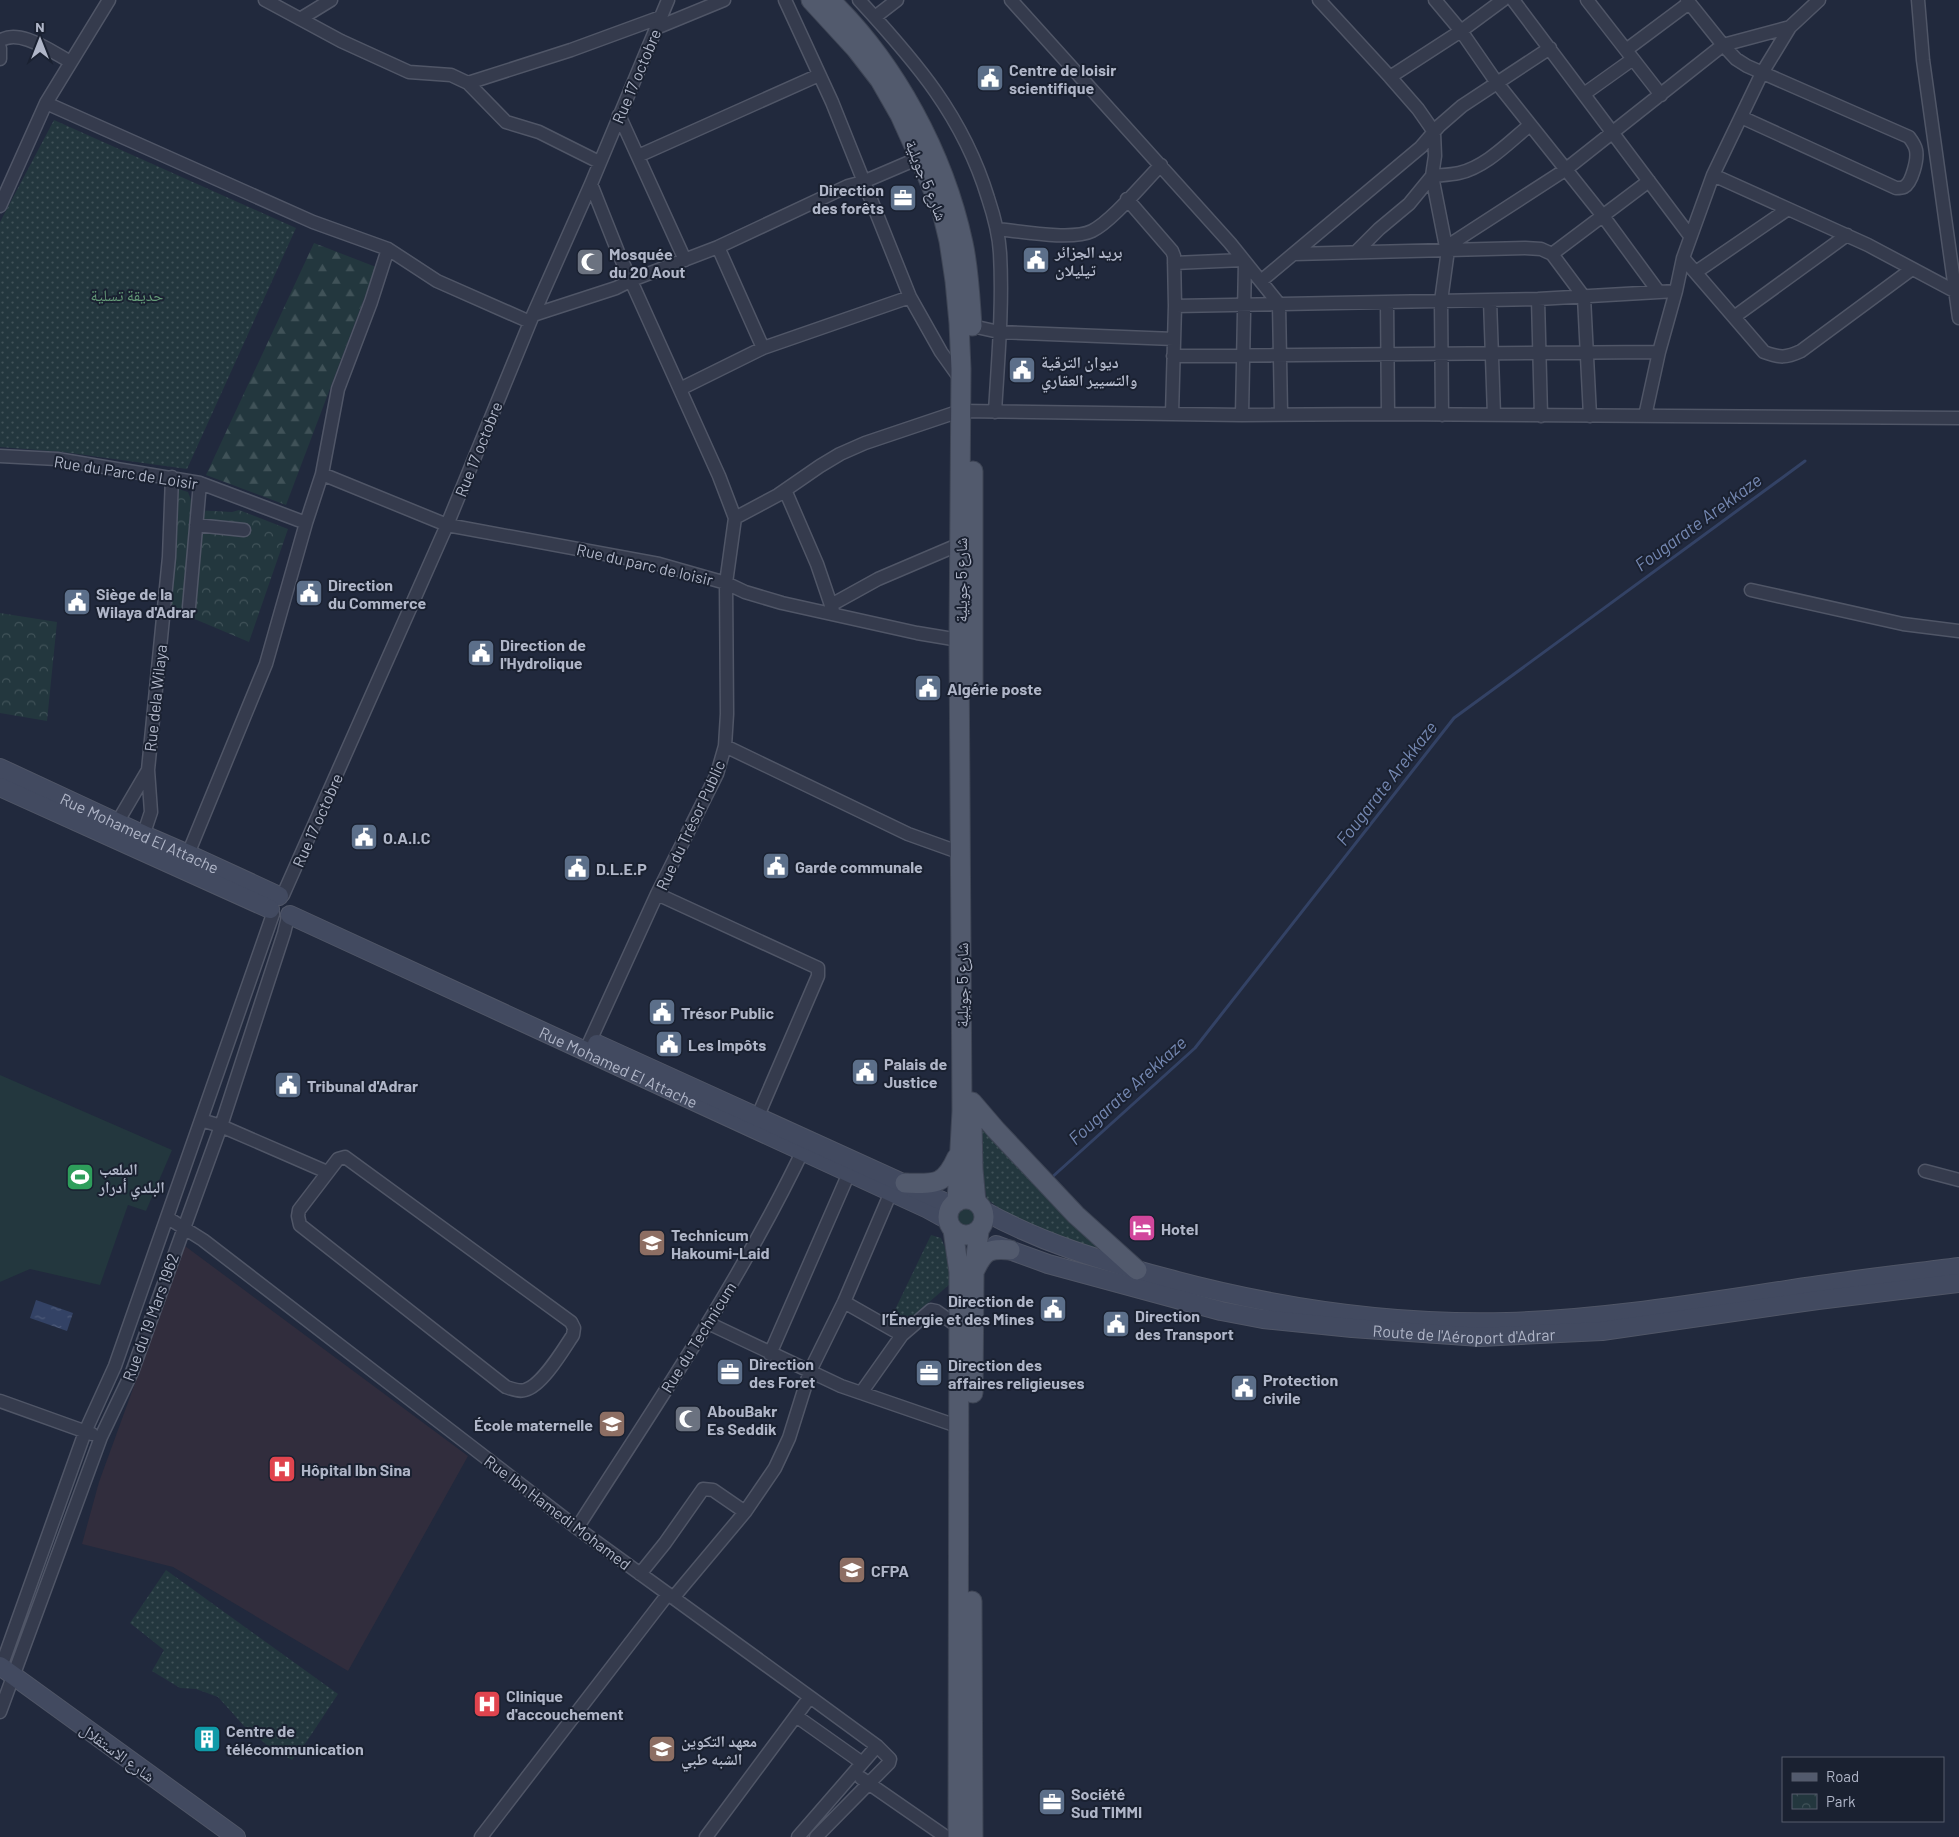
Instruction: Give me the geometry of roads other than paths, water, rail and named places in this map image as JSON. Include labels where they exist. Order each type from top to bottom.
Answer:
[{"type":"main road","name":"شارع 5 جويلية","points":[[811,0],[856,49],[880,80],[900,116],[919,158],[942,212],[949,241],[959,323],[960,380],[966,411],[967,916],[973,1169],[980,1207]]},
{"type":"main road","name":"شارع 5 جويلية","points":[[830,0],[877,52],[901,89],[930,145],[947,186],[963,243],[972,326],[960,544],[966,639],[962,853],[967,916],[962,1111],[959,1154],[962,1223]]},
{"type":"main road","name":"Rue Mohamed El Attache","points":[[0,768],[141,842],[898,1187],[962,1223]]},
{"type":"main road","name":"Rue Mohamed El Attache","points":[[0,787],[114,829]]},
{"type":"main road","name":"Rue Mohamed El Attache","points":[[141,842],[188,854],[232,883]]},
{"type":"main road","points":[[972,1102],[1135,1279]]},
{"type":"main road","name":"Rue Mohamed El Attache","points":[[805,1145],[849,1173],[898,1187]]},
{"type":"main road","points":[[898,1187],[942,1180],[951,1171],[959,1154]]},
{"type":"main road","points":[[958,1837],[959,1272],[962,1223],[966,1199],[980,1207],[984,1223],[962,1223]]},
{"type":"main road","name":"Route de l'Aéroport d'Adrar","points":[[980,1207],[1011,1226],[1048,1243],[1076,1253],[1192,1304],[1273,1320],[1480,1338],[1602,1331],[1959,1283]]},
{"type":"main road","points":[[962,1223],[974,1274],[972,1503],[974,1837]]},
{"type":"main road","name":"Route de l'Aéroport d'Adrar","points":[[962,1223],[1010,1250],[1048,1264],[1135,1279],[1196,1286],[1293,1306],[1355,1315],[1454,1322],[1509,1322],[1637,1312],[1727,1300],[1855,1279],[1959,1267]]},
{"type":"main road","points":[[974,1274],[981,1258],[986,1253],[997,1249],[1010,1250]]},
{"type":"main road","points":[[1192,1304],[1196,1286]]},
{"type":"main road","name":"شارع الاستقلال","points":[[4,1670],[236,1837]]},
{"type":"street","points":[[0,206],[46,103],[109,0]]},
{"type":"street","points":[[265,0],[341,40],[409,72],[451,75],[468,83],[506,122],[539,132],[599,162]]},
{"type":"street","points":[[300,19],[331,0]]},
{"type":"street","name":"Rue 17 octobre","points":[[282,907],[447,524],[531,318],[591,184],[668,0]]},
{"type":"street","points":[[468,83],[724,0]]},
{"type":"street","points":[[785,0],[819,75],[910,297],[941,352],[960,380]]},
{"type":"street","points":[[860,0],[922,70],[956,122],[983,182],[997,228],[1000,252],[995,412]]},
{"type":"street","points":[[875,16],[897,0]]},
{"type":"street","points":[[1011,0],[1161,165],[1279,304],[1281,413]]},
{"type":"street","points":[[1319,0],[1418,109],[1434,132],[1432,176],[1447,249],[1440,301],[1442,415]]},
{"type":"street","points":[[1435,0],[1461,31],[1530,125],[1603,216],[1658,291]]},
{"type":"street","points":[[1390,77],[1461,31],[1503,0]]},
{"type":"street","points":[[1513,0],[1690,236]]},
{"type":"street","points":[[1645,416],[1683,258],[1713,175],[1762,73],[1790,27],[1819,0]]},
{"type":"street","points":[[1918,0],[1923,60],[1959,318]]},
{"type":"street","points":[[1584,94],[1630,55],[1688,1],[1736,59],[1762,73],[1909,136],[1917,152],[1916,163],[1908,183],[1903,188],[1896,188],[1741,117]]},
{"type":"street","points":[[1592,2],[1661,95]]},
{"type":"street","points":[[1447,249],[1565,170],[1723,45],[1790,27]]},
{"type":"street","points":[[0,41],[13,36],[22,37],[71,62]]},
{"type":"street","points":[[0,48],[0,59]]},
{"type":"street","points":[[1260,281],[1421,146],[1462,106],[1550,48]]},
{"type":"street","points":[[638,156],[819,75]]},
{"type":"street","points":[[46,103],[313,222],[388,249],[437,281],[531,318],[605,293],[632,280],[718,247],[848,186],[863,182],[919,158]]},
{"type":"street","points":[[619,115],[685,260]]},
{"type":"street","points":[[1356,252],[1379,228],[1409,204],[1432,176],[1460,173],[1474,167],[1530,125]]},
{"type":"street","points":[[997,228],[1065,235],[1090,232],[1104,223],[1161,165]]},
{"type":"street","points":[[1713,175],[1847,236],[1956,292]]},
{"type":"street","points":[[1552,254],[1649,181]]},
{"type":"street","points":[[591,184],[719,476],[735,518],[786,490],[820,466],[865,443],[966,411],[1242,415],[1281,413],[1959,418]]},
{"type":"street","points":[[1127,199],[1172,251],[1175,306],[1172,414]]},
{"type":"street","points":[[1696,272],[1788,209]]},
{"type":"street","points":[[1734,317],[1847,236]]},
{"type":"street","points":[[718,247],[763,348]]},
{"type":"street","points":[[1294,254],[1525,248],[1541,249],[1552,254],[1584,297],[1590,416]]},
{"type":"street","points":[[188,854],[266,664],[322,474],[338,390],[371,302],[388,249]]},
{"type":"street","points":[[1683,258],[1764,352],[1777,357],[1789,357],[1801,351],[1912,269]]},
{"type":"street","points":[[1174,263],[1244,261]]},
{"type":"street","points":[[1242,415],[1244,261]]},
{"type":"street","points":[[1175,306],[1538,299],[1676,291]]},
{"type":"street","points":[[680,389],[763,348],[910,297]]},
{"type":"street","points":[[1538,299],[1540,416]]},
{"type":"street","points":[[1490,300],[1494,415]]},
{"type":"street","points":[[1387,303],[1388,414]]},
{"type":"street","points":[[972,326],[999,332],[1174,338]]},
{"type":"street","points":[[1173,356],[1441,356],[1659,352]]},
{"type":"street","name":"Rue du Parc de Loisir","points":[[0,456],[57,459],[200,483],[306,523]]},
{"type":"street","name":"Rue du parc de loisir","points":[[322,474],[447,524],[659,564],[726,583],[745,592],[782,603],[833,610],[917,633],[966,639]]},
{"type":"street","name":"Rue dela Wilaya","points":[[141,842],[151,812],[148,770],[169,557],[172,477]]},
{"type":"street","points":[[189,607],[200,483]]},
{"type":"street","points":[[786,490],[817,564],[833,610],[878,579],[960,544]]},
{"type":"street","name":"Rue du Trésor Public","points":[[587,1046],[657,894],[717,774],[725,746],[727,714],[726,583],[735,518]]},
{"type":"street","points":[[196,525],[244,530]]},
{"type":"street","points":[[1751,590],[1903,624],[1959,631]]},
{"type":"street","points":[[725,746],[908,834],[962,853]]},
{"type":"street","name":"Rue dela Wilaya","points":[[114,829],[128,808],[148,770]]},
{"type":"street","points":[[657,894],[818,968],[818,976],[755,1123]]},
{"type":"street","name":"Rue du 19 Mars 1962","points":[[0,1712],[4,1670],[85,1432],[115,1366],[214,1082],[282,907]]},
{"type":"street","name":"Rue du 19 Mars 1962","points":[[4,1670],[101,1437],[132,1372],[233,1089],[284,933],[282,907]]},
{"type":"street","points":[[214,1082],[233,1089]]},
{"type":"street","points":[[201,1120],[220,1126],[327,1172]]},
{"type":"street","name":"Rue du Technicum","points":[[577,1528],[734,1281],[805,1145]]},
{"type":"street","points":[[345,1157],[350,1159],[571,1322],[574,1328],[573,1335],[540,1381],[525,1390],[519,1391],[506,1387],[300,1224],[299,1210],[327,1172],[338,1159],[345,1157]]},
{"type":"street","points":[[1925,1171],[1959,1180]]},
{"type":"street","points":[[770,1354],[849,1173]]},
{"type":"street","points":[[481,1837],[670,1596],[745,1512],[775,1468],[789,1438],[810,1371],[898,1187]]},
{"type":"street","name":"Rue Ibn Hamedi Mohamed","points":[[168,1218],[203,1240],[577,1528],[877,1746]]},
{"type":"street","points":[[844,1302],[902,1334]]},
{"type":"street","points":[[861,1393],[902,1334],[933,1310],[960,1327]]},
{"type":"street","points":[[708,1324],[770,1354],[861,1393],[960,1427]]},
{"type":"street","points":[[0,1401],[101,1437]]},
{"type":"street","points":[[640,1574],[665,1544],[703,1489],[713,1490],[745,1512]]},
{"type":"street","points":[[706,1837],[810,1697]]},
{"type":"street","points":[[796,1716],[858,1767],[867,1784],[946,1837]]},
{"type":"street","points":[[798,1837],[877,1746],[889,1757],[890,1761],[816,1837]]},
{"type":"water","points":[[36,1300],[73,1313],[67,1331],[30,1318]]},
{"type":"waterway","name":"Fougarate Arekkaze","points":[[1050,1179],[1195,1048],[1454,718],[1805,461]]},
{"type":"place","name":"Centre de loisir scientifique","points":[[990,78]]},
{"type":"place","name":"Direction des forêts","points":[[903,198]]},
{"type":"place","name":"بريد الجزائر تيليلان","points":[[1036,260]]},
{"type":"place","name":"Mosquée du 20 Aout","points":[[590,262]]},
{"type":"place","name":"ديوان الترقية والتسيير العقاري","points":[[1022,370]]},
{"type":"place","name":"Direction du Commerce","points":[[309,593]]},
{"type":"place","name":"Siège de la Wilaya d'Adrar","points":[[77,602]]},
{"type":"place","name":"Direction de l'Hydrolique","points":[[481,653]]},
{"type":"place","name":"Algérie poste","points":[[928,688]]},
{"type":"place","name":"O.A.I.C","points":[[364,837]]},
{"type":"place","name":"Garde communale","points":[[776,866]]},
{"type":"place","name":"D.L.E.P","points":[[577,868]]},
{"type":"place","name":"Trésor Public","points":[[662,1012]]},
{"type":"place","name":"Les Impôts","points":[[669,1044]]},
{"type":"place","name":"Palais de Justice","points":[[865,1072]]},
{"type":"place","name":"Tribunal d'Adrar","points":[[288,1085]]},
{"type":"place","name":"الملعب البلدي أدرار","points":[[80,1177]]},
{"type":"place","name":"Hotel","points":[[1142,1228]]},
{"type":"place","name":"Technicum Hakoumi-Laid","points":[[652,1243]]},
{"type":"place","name":"Direction de l’Énergie et des Mines","points":[[1053,1309]]},
{"type":"place","name":"Direction des Transport","points":[[1116,1324]]},
{"type":"place","name":"Direction des Foret","points":[[730,1372]]},
{"type":"place","name":"Direction des affaires religieuses","points":[[929,1373]]},
{"type":"place","name":"Protection civile","points":[[1244,1388]]},
{"type":"place","name":"AbouBakr Es Seddik","points":[[688,1419]]},
{"type":"place","name":"École maternelle","points":[[612,1424]]},
{"type":"place","name":"Hôpital Ibn Sina","points":[[282,1469]]},
{"type":"place","name":"CFPA","points":[[852,1570]]},
{"type":"place","name":"Clinique d'accouchement","points":[[487,1704]]},
{"type":"place","name":"Centre de télécommunication","points":[[207,1739]]},
{"type":"place","name":"معهد التكوين الشبه طبي","points":[[662,1749]]},
{"type":"place","name":"Société Sud TIMMI","points":[[1052,1802]]},
{"type":"park label","name":"حديقة تسلية","points":[[127,294]]}]
